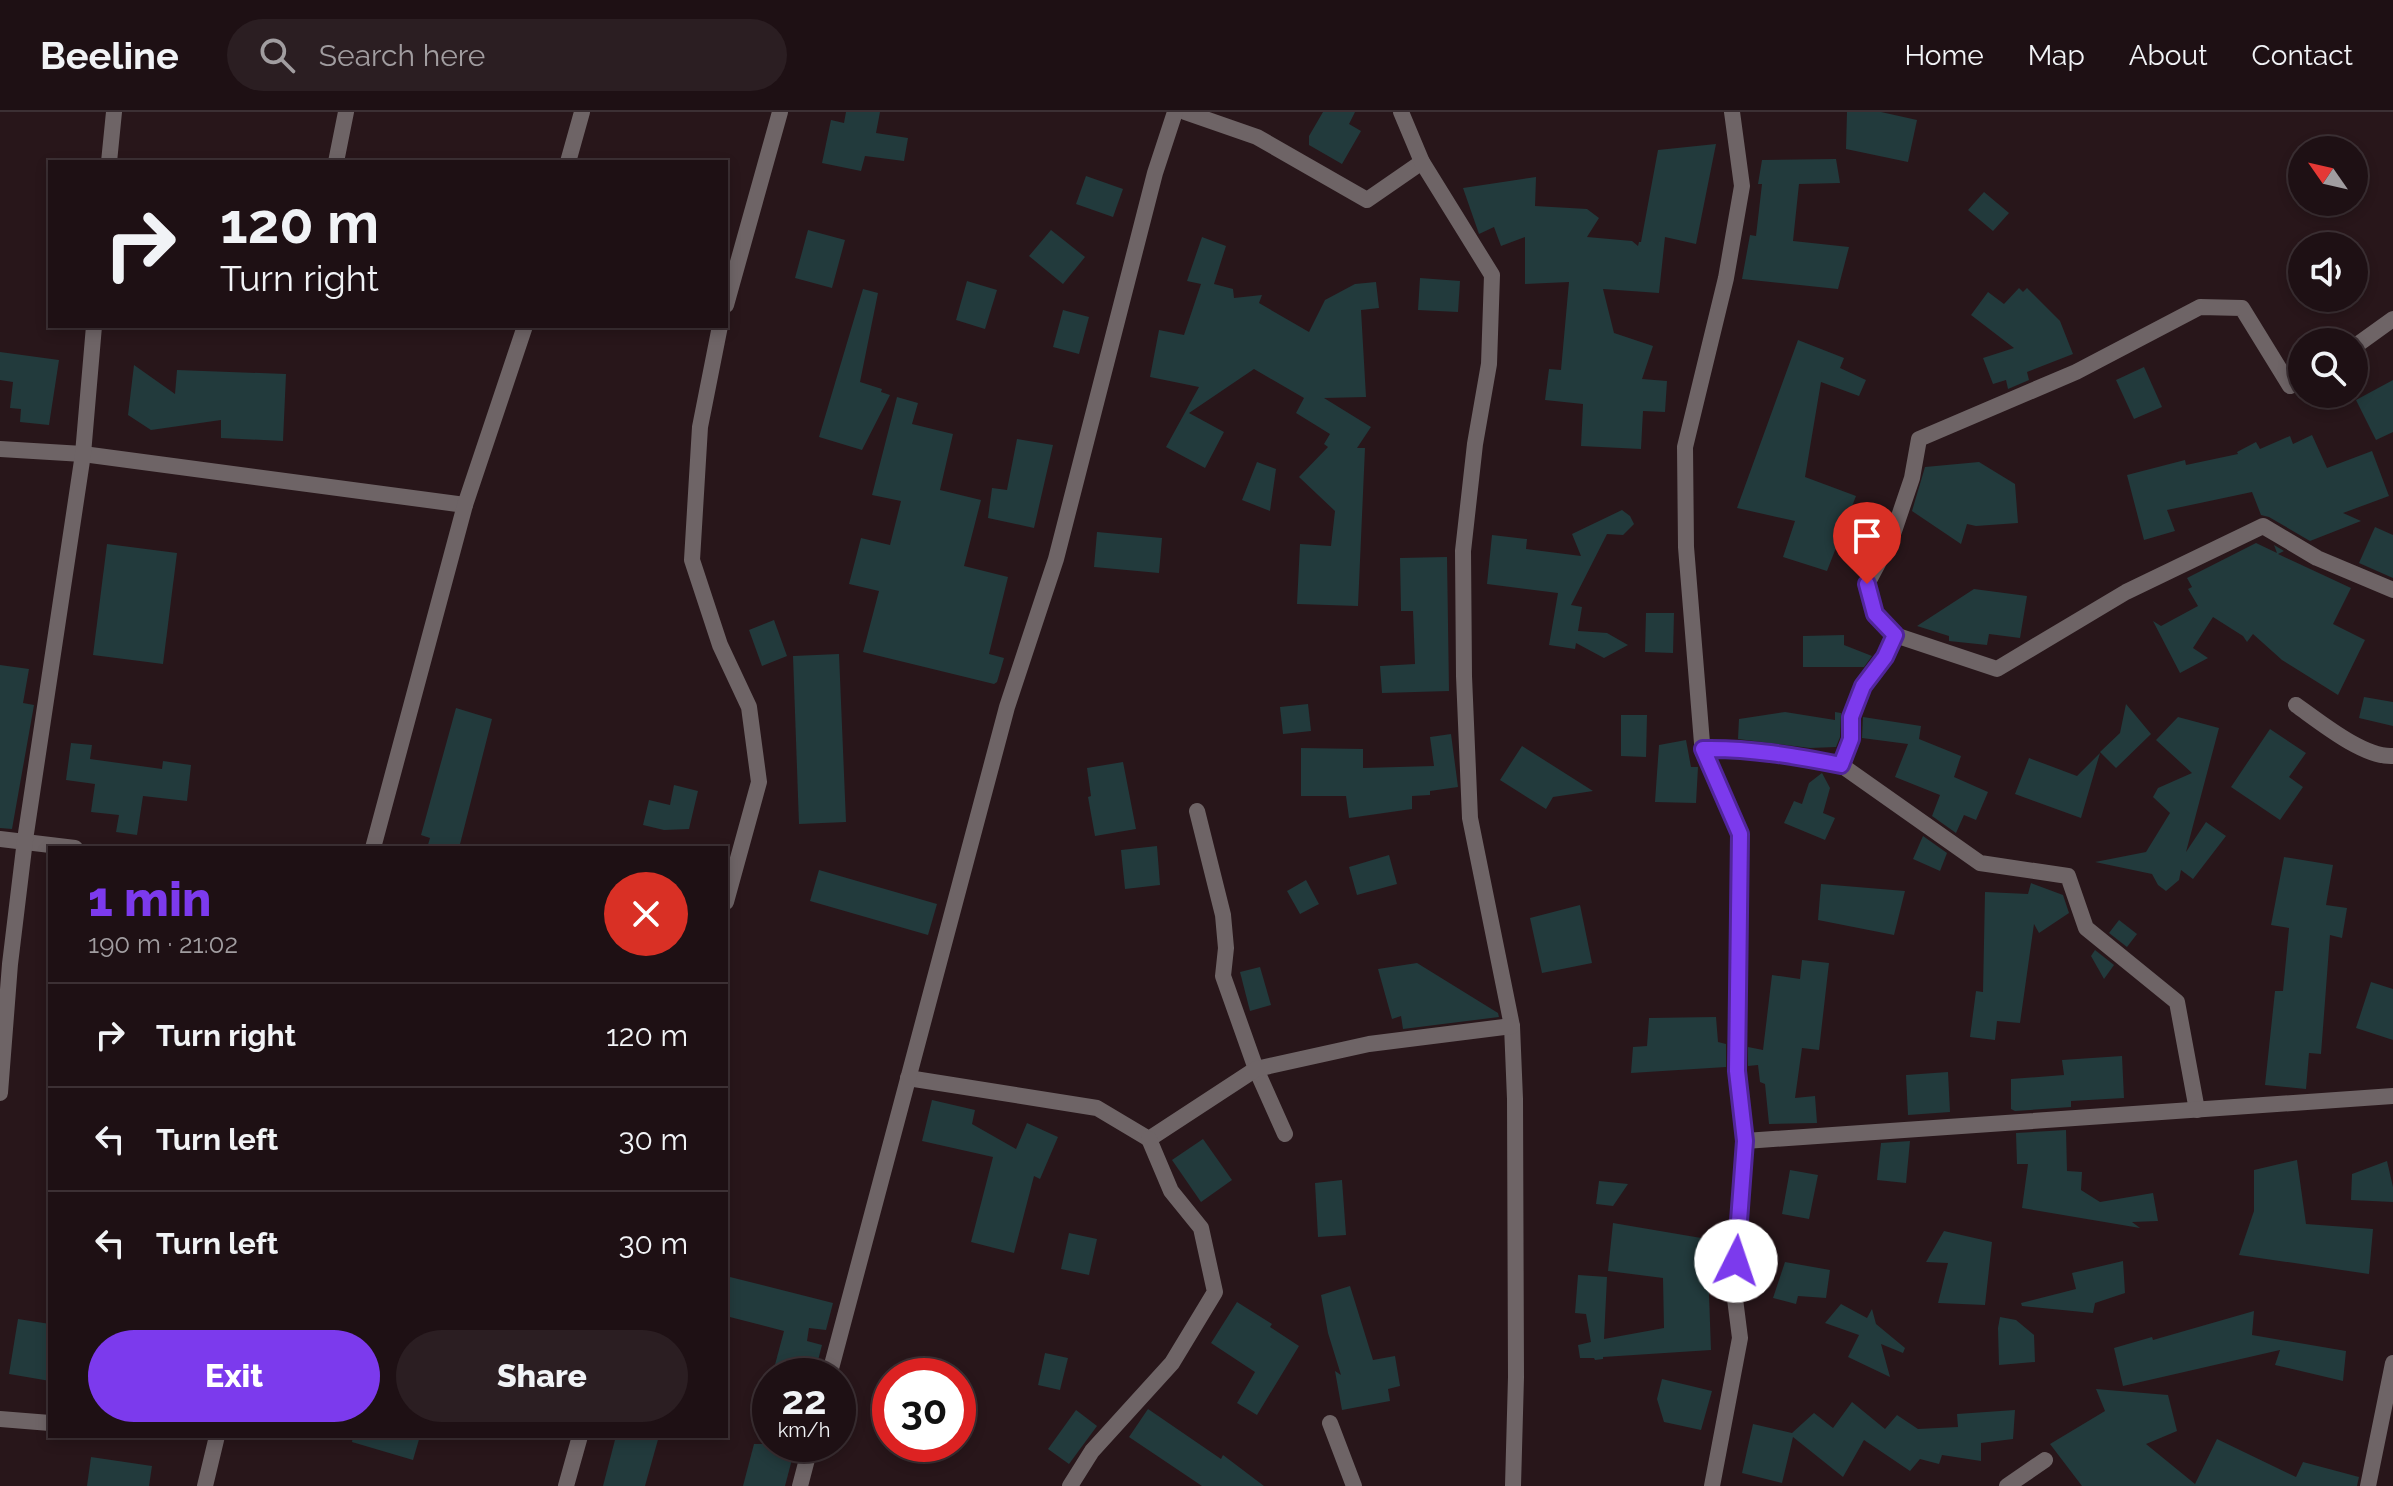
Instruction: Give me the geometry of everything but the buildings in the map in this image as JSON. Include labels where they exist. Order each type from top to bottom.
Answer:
[{"type":"street","points":[[109,160],[114,112]]},
{"type":"street","points":[[336,160],[346,112]]},
{"type":"street","points":[[569,160],[582,112]]},
{"type":"street","points":[[728,298],[780,112]]},
{"type":"street","points":[[834,1358],[1007,707],[1056,559],[1155,173],[1175,112]]},
{"type":"street","points":[[1185,112],[1257,137],[1367,200],[1422,162]]},
{"type":"street","points":[[1401,112],[1422,162],[1492,275],[1489,364],[1475,444],[1463,551],[1464,676],[1470,818],[1512,1026],[1516,1361],[1513,1486]]},
{"type":"street","points":[[1712,1486],[1740,1338],[1734,1291],[1745,1141],[1737,1071],[1740,834],[1703,749],[1686,547],[1685,447],[1726,278],[1742,186],[1732,112]]},
{"type":"street","points":[[2288,383],[2242,308],[2200,307],[2076,372],[1919,439],[1912,478],[1892,537],[1867,584],[1875,614],[1895,635],[1997,669],[2126,592],[2263,526],[2317,558],[2393,590]]},
{"type":"street","points":[[2368,337],[2393,319]]},
{"type":"street","points":[[0,1093],[10,964],[25,840],[83,454],[94,328]]},
{"type":"street","points":[[374,846],[465,505],[524,328]]},
{"type":"street","points":[[720,328],[700,427],[692,560],[720,645],[749,707],[759,782],[728,895]]},
{"type":"street","points":[[0,449],[83,454],[465,505]]},
{"type":"street","points":[[1841,765],[1851,739],[1851,717],[1863,686],[1885,657],[1895,635]]},
{"type":"street","points":[[2296,705],[2343,737],[2382,757],[2393,756]]},
{"type":"street","points":[[1703,749],[1734,748],[1780,753],[1841,765],[1980,863],[2068,876],[2086,928],[2177,1002],[2197,1110]]},
{"type":"street","points":[[1197,811],[1223,915],[1226,948],[1223,976],[1256,1069],[1285,1134]]},
{"type":"street","points":[[0,839],[62,846]]},
{"type":"street","points":[[1149,1139],[1256,1069],[1369,1044],[1512,1026]]},
{"type":"street","points":[[908,1078],[1097,1108],[1149,1139],[1171,1191],[1201,1228],[1215,1292],[1172,1363],[1092,1451],[1070,1486]]},
{"type":"street","points":[[1745,1141],[2393,1096]]},
{"type":"street","points":[[2368,1486],[2393,1363]]},
{"type":"street","points":[[0,1419],[48,1423]]},
{"type":"street","points":[[1330,1423],[1354,1486]]},
{"type":"street","points":[[205,1486],[217,1438]]},
{"type":"street","points":[[566,1486],[579,1438]]},
{"type":"street","points":[[2007,1486],[2045,1460]]},
{"type":"street","points":[[800,1486],[806,1462]]},
{"type":"route","points":[[1736,1261],[1745,1141],[1737,1071],[1740,834],[1703,749],[1734,748],[1780,753],[1841,765],[1851,739],[1851,717],[1863,686],[1885,657],[1895,635],[1875,614],[1867,584]]}]
